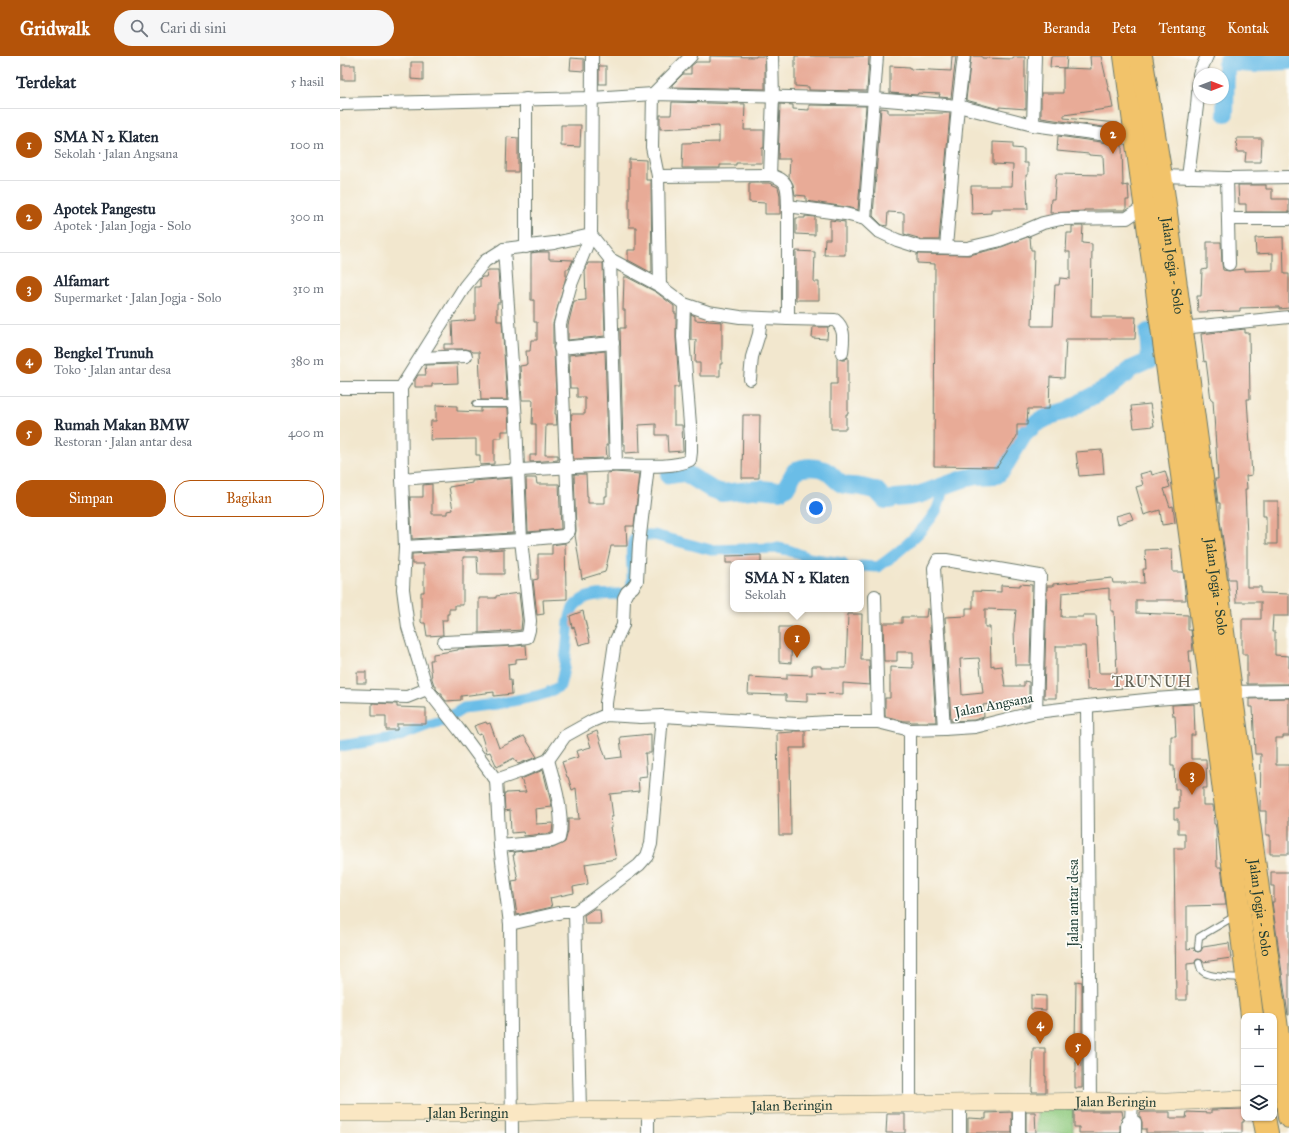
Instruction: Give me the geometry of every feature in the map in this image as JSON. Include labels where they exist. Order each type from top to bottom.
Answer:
[{"type":"highway","name":"Jalan Jogja - Solo","points":[[1125,56],[1137,139],[1155,202],[1182,328],[1222,693],[1239,914],[1252,1013]]},
{"type":"highway","name":"Jalan Jogja - Solo","points":[[1141,56],[1161,176],[1155,202],[1222,693],[1283,1095],[1289,1117]]},
{"type":"highway","points":[[1265,1121],[1267,1133]]},
{"type":"street","points":[[405,547],[564,536],[569,531],[560,324],[563,309],[575,274],[591,235],[592,56]]},
{"type":"street","points":[[660,286],[658,176],[652,147],[653,94],[691,56]]},
{"type":"street","points":[[770,176],[772,56]]},
{"type":"street","points":[[865,219],[877,56]]},
{"type":"street","points":[[946,247],[958,106],[964,56]]},
{"type":"street","points":[[1033,125],[1035,56]]},
{"type":"street","points":[[1202,68],[1206,56]]},
{"type":"street","points":[[340,104],[592,98],[653,94],[875,99],[958,106],[1033,125],[1137,139]]},
{"type":"street","points":[[526,99],[526,247]]},
{"type":"street","points":[[1188,177],[1197,104]]},
{"type":"street","points":[[658,176],[770,176],[784,181],[787,189],[788,206],[788,320]]},
{"type":"street","points":[[1161,176],[1227,178],[1289,177]]},
{"type":"street","points":[[1227,178],[1230,264]]},
{"type":"street","points":[[788,206],[845,214],[865,219],[878,231],[897,240],[919,247],[967,248],[997,241],[1043,223],[1061,219],[1127,218],[1155,202]]},
{"type":"street","points":[[1228,219],[1289,219]]},
{"type":"street","points":[[512,1133],[510,924],[500,846],[496,780],[460,730],[427,689],[408,627],[403,589],[405,547],[402,479],[401,388],[465,286],[485,261],[504,249],[554,243],[591,235]]},
{"type":"street","points":[[591,235],[610,258],[660,286],[684,304],[708,312],[740,318],[835,320],[841,325],[843,331],[842,353]]},
{"type":"street","points":[[444,642],[514,639],[527,637],[529,630],[530,621],[521,540],[516,421],[504,249]]},
{"type":"street","points":[[610,258],[616,465]]},
{"type":"street","points":[[402,479],[518,470],[616,465],[648,466],[683,464],[690,460],[691,437],[684,344],[684,304]]},
{"type":"street","points":[[1182,328],[1289,317]]},
{"type":"street","points":[[750,380],[752,357],[761,318]]},
{"type":"street","points":[[560,348],[613,343]]},
{"type":"street","points":[[421,358],[466,356]]},
{"type":"street","points":[[340,388],[401,388]]},
{"type":"street","points":[[496,780],[548,760],[565,736],[606,715],[606,703],[615,642],[623,625],[624,598],[627,592],[637,581],[639,544],[648,466]]},
{"type":"street","points":[[944,730],[934,568],[938,560],[946,560],[1040,576],[1036,712]]},
{"type":"street","points":[[874,596],[878,722]]},
{"type":"street","points":[[340,695],[407,697],[427,689]]},
{"type":"street","name":"Jalan Angsana","points":[[606,715],[642,717],[662,716],[797,724],[828,722],[878,722],[910,730],[944,730],[975,727],[1036,712],[1087,706],[1222,693],[1289,691]]},
{"type":"street","name":"Jalan antar desa","points":[[1087,706],[1090,1101]]},
{"type":"street","points":[[510,924],[563,912],[575,912],[639,865],[647,856],[651,844],[662,716]]},
{"type":"street","points":[[910,730],[910,1104]]},
{"type":"street","points":[[500,846],[552,841],[559,838],[561,831],[557,794],[548,760]]},
{"type":"street","points":[[575,912],[580,1110]]},
{"type":"street","name":"Jalan Beringin","points":[[340,1113],[512,1113],[580,1110],[648,1110],[727,1106],[1090,1101],[1166,1102],[1241,1099]]},
{"type":"street","points":[[1127,1133],[1128,1122],[1131,1120],[1132,1101]]},
{"type":"street","points":[[960,1103],[960,1133]]},
{"type":"street","points":[[1019,1103],[1019,1133]]},
{"type":"street","points":[[648,1110],[648,1133]]},
{"type":"street","points":[[1131,1120],[1135,1122],[1135,1133]]},
{"type":"lane","points":[[476,404],[514,404]]},
{"type":"lane","points":[[1198,948],[1199,937],[1239,914]]},
{"type":"lane","points":[[1199,963],[1203,973],[1247,978]]},
{"type":"green space","points":[[1037,1109],[1073,1109],[1073,1133],[1037,1133]]},
{"type":"building","points":[[710,56],[765,56],[765,89],[672,87],[672,85],[683,74],[691,74],[691,66],[696,62],[710,62]]},
{"type":"building","points":[[795,56],[869,56],[867,91],[809,90],[809,87],[795,86]]},
{"type":"building","points":[[952,56],[956,56],[951,98],[939,97],[940,94],[918,93],[917,95],[890,93],[890,66],[910,67],[910,69],[951,71]]},
{"type":"building","points":[[971,56],[982,56],[982,58],[1013,59],[1013,57],[1025,57],[1026,109],[999,107],[999,109],[966,100]]},
{"type":"building","points":[[1051,56],[1067,56],[1066,68],[1050,67]]},
{"type":"building","points":[[1090,56],[1101,56],[1113,108],[1064,115],[1064,118],[1118,123],[1117,129],[1041,118],[1041,93],[1063,93],[1063,68],[1091,69]]},
{"type":"building","points":[[571,58],[584,59],[584,71],[570,70]]},
{"type":"building","points":[[411,62],[423,62],[423,80],[411,79]]},
{"type":"building","points":[[342,65],[355,65],[355,80],[342,80]]},
{"type":"building","points":[[599,66],[606,66],[606,84],[599,84]]},
{"type":"building","points":[[672,102],[745,104],[744,130],[764,130],[762,163],[736,163],[736,165],[720,165],[720,168],[682,168],[683,143],[719,142],[719,126],[660,129],[660,115],[671,115]]},
{"type":"building","points":[[780,104],[793,105],[793,109],[809,110],[809,105],[866,106],[858,210],[806,201],[806,196],[795,195],[793,184],[789,177],[790,159],[778,159]]},
{"type":"building","points":[[881,108],[888,109],[888,113],[950,113],[939,240],[920,240],[904,234],[904,213],[888,212],[887,226],[882,225],[873,216]]},
{"type":"building","points":[[561,125],[581,125],[580,147],[561,146]]},
{"type":"building","points":[[1058,136],[1122,145],[1123,186],[1128,185],[1129,200],[1126,200],[1126,210],[1084,210],[1050,213],[1051,199],[1054,199],[1056,174],[1104,175],[1103,156],[1057,151]]},
{"type":"building","points":[[507,137],[518,138],[518,172],[506,172]]},
{"type":"building","points":[[1237,138],[1262,138],[1261,162],[1245,162],[1246,152],[1236,152]]},
{"type":"building","points":[[993,142],[1013,143],[1013,148],[1024,149],[1024,163],[1028,163],[1028,175],[1026,175],[1028,209],[991,209],[991,213],[972,214],[971,186],[1012,186],[1013,165],[993,164]]},
{"type":"building","points":[[629,159],[646,160],[646,180],[651,180],[652,273],[628,260],[628,250],[636,250],[636,227],[629,227]]},
{"type":"building","points":[[749,183],[769,183],[778,187],[780,195],[780,214],[765,214],[765,203],[749,202]]},
{"type":"building","points":[[1238,185],[1266,185],[1266,189],[1272,189],[1272,199],[1289,199],[1289,212],[1246,212],[1246,204],[1239,204]]},
{"type":"building","points":[[805,216],[815,217],[815,235],[796,234],[796,218],[805,218]]},
{"type":"building","points":[[830,220],[845,222],[845,255],[824,255],[825,239],[830,239]]},
{"type":"building","points":[[1072,226],[1083,226],[1082,243],[1092,244],[1091,317],[1136,317],[1135,339],[1066,339],[1064,378],[1050,377],[1049,409],[1028,409],[1027,425],[1017,425],[1017,436],[997,467],[934,466],[935,264],[917,263],[917,254],[969,255],[999,248],[1030,236],[1031,250],[1034,250],[1032,326],[1053,326],[1055,285],[1059,285],[1060,278],[1070,279],[1070,252],[1066,252],[1067,233],[1072,233]]},
{"type":"building","points":[[1283,237],[1284,274],[1289,274],[1289,308],[1240,308],[1240,311],[1198,312],[1197,296],[1201,296],[1202,270],[1207,269],[1207,242],[1221,242],[1223,270],[1273,270],[1273,253],[1256,254],[1255,238]]},
{"type":"building","points":[[796,251],[815,252],[814,282],[819,282],[819,300],[796,300]]},
{"type":"building","points":[[549,252],[549,259],[573,260],[569,269],[566,269],[566,277],[553,324],[556,394],[555,414],[557,425],[546,425],[545,455],[558,455],[558,460],[530,462],[530,455],[536,455],[536,424],[532,424],[533,400],[522,400],[520,366],[527,364],[526,351],[530,351],[531,340],[537,340],[537,322],[534,322],[534,300],[531,300],[531,253]]},
{"type":"building","points":[[588,263],[603,263],[605,336],[568,340],[568,325],[574,301],[586,300],[585,269]]},
{"type":"building","points":[[488,270],[498,270],[500,303],[497,303],[497,321],[502,321],[507,400],[481,400],[479,352],[473,352],[466,349],[444,349],[444,344],[453,344],[452,322],[475,320],[475,287],[480,287],[480,279],[482,277],[486,277]]},
{"type":"building","points":[[624,277],[627,277],[656,292],[674,306],[674,313],[676,313],[679,387],[674,387],[674,425],[682,425],[683,451],[668,452],[667,435],[656,435],[656,424],[639,425],[640,452],[625,453],[625,444],[623,444],[620,328],[625,328],[625,310],[623,310]]},
{"type":"building","points":[[691,314],[695,316],[695,320],[722,322],[722,364],[720,364],[720,376],[700,376],[700,363],[695,363],[696,340],[691,340]]},
{"type":"building","points":[[813,327],[828,327],[827,339],[812,338]]},
{"type":"building","points":[[1245,329],[1245,333],[1249,333],[1250,399],[1247,399],[1252,475],[1246,476],[1247,489],[1245,489],[1247,587],[1261,587],[1261,593],[1289,594],[1289,616],[1273,616],[1272,632],[1275,632],[1275,655],[1289,656],[1289,684],[1247,684],[1247,654],[1242,654],[1242,619],[1261,619],[1261,602],[1236,602],[1235,579],[1228,579],[1228,567],[1220,520],[1220,503],[1218,503],[1215,479],[1218,479],[1213,400],[1211,400],[1206,361],[1204,362],[1201,334]]},
{"type":"building","points":[[605,351],[608,445],[606,445],[607,458],[573,459],[571,414],[585,414],[585,397],[577,397],[577,388],[570,388],[569,355]]},
{"type":"building","points":[[848,357],[848,414],[846,414],[846,429],[831,429],[831,384],[837,384],[837,358],[845,360]]},
{"type":"building","points":[[457,364],[458,383],[432,384],[432,387],[415,387],[415,380],[418,375],[426,375],[425,365]]},
{"type":"building","points":[[1150,404],[1154,426],[1134,428],[1131,406]]},
{"type":"building","points":[[436,405],[457,406],[457,411],[481,412],[481,408],[508,408],[509,431],[502,431],[502,438],[494,438],[494,464],[480,465],[480,455],[476,455],[476,439],[430,440],[431,421],[436,421]]},
{"type":"building","points":[[743,415],[760,415],[759,478],[742,478]]},
{"type":"building","points":[[1102,450],[1104,474],[1079,476],[1076,452]]},
{"type":"building","points":[[1151,471],[1152,475],[1165,471],[1170,487],[1164,489],[1170,507],[1173,506],[1175,523],[1162,525],[1160,510],[1144,515],[1136,487],[1143,485],[1140,474]]},
{"type":"building","points":[[615,472],[640,474],[634,526],[626,526],[627,546],[611,546],[605,572],[582,579],[575,535],[574,474],[586,474],[588,503],[605,503],[605,496],[607,496],[607,473]]},
{"type":"building","points":[[511,478],[513,533],[412,539],[410,497],[423,497],[423,485],[432,484],[432,514],[448,514],[448,511],[453,510],[449,487],[472,483],[472,481]]},
{"type":"building","points":[[526,478],[536,478],[537,484],[559,484],[561,529],[528,532]]},
{"type":"building","points":[[1263,501],[1278,501],[1277,544],[1266,544],[1266,516],[1263,516]]},
{"type":"building","points":[[1130,512],[1133,519],[1118,524],[1116,516]]},
{"type":"building","points":[[565,543],[567,599],[543,600],[544,614],[537,615],[533,580],[538,579],[538,554],[552,554],[552,545]]},
{"type":"building","points":[[504,549],[504,574],[478,574],[477,557],[463,557],[463,605],[455,605],[455,609],[449,609],[447,620],[442,620],[443,635],[427,636],[425,623],[421,622],[421,592],[424,592],[424,564],[412,564],[412,554]]},
{"type":"building","points":[[1172,549],[1173,572],[1183,572],[1186,600],[1136,600],[1136,613],[1188,615],[1188,630],[1191,630],[1193,651],[1189,651],[1191,676],[1187,676],[1187,689],[1176,690],[1175,678],[1146,680],[1146,685],[1129,686],[1129,688],[1087,690],[1085,646],[1056,646],[1056,698],[1044,698],[1047,586],[1053,586],[1053,584],[1112,578],[1113,583],[1144,583],[1143,569],[1146,569],[1145,550]],"holes":[[[1109,588],[1109,600],[1111,600],[1111,611],[1114,611],[1117,673],[1099,673],[1096,615],[1083,615],[1083,617],[1061,617],[1062,593]]]},
{"type":"building","points":[[761,555],[761,560],[730,560],[730,563],[726,563],[726,556]]},
{"type":"building","points":[[1020,584],[1032,585],[1030,665],[1015,665],[1014,630],[1016,610],[985,609],[985,627],[990,627],[991,666],[1002,666],[1005,686],[1024,686],[1024,681],[1029,682],[1029,706],[1007,705],[1007,702],[983,705],[984,717],[974,720],[951,721],[945,617],[966,616],[966,608],[973,608],[973,591],[1001,592],[1001,585],[1020,586]],"holes":[[[979,658],[983,693],[962,695],[960,659]]]},
{"type":"building","points":[[519,593],[522,619],[521,630],[479,633],[479,598],[496,598],[496,596]]},
{"type":"building","points":[[927,609],[929,609],[936,722],[911,722],[885,716],[885,698],[890,698],[890,667],[913,668],[913,652],[897,652],[897,661],[884,661],[883,623],[902,623],[902,617],[926,617]]},
{"type":"building","points":[[583,611],[590,642],[579,645],[574,627],[572,628],[570,616]]},
{"type":"building","points":[[848,614],[862,614],[861,660],[869,660],[870,685],[843,683],[843,694],[807,693],[807,702],[786,701],[786,695],[748,694],[749,677],[787,679],[787,674],[812,675],[812,666],[821,666],[821,668],[846,668]]},
{"type":"building","points":[[779,627],[792,627],[791,663],[779,662]]},
{"type":"building","points":[[526,645],[527,658],[516,659],[516,663],[508,664],[512,694],[494,696],[494,692],[461,696],[461,700],[446,701],[442,696],[442,693],[436,689],[436,685],[434,685],[430,660],[433,660],[433,654],[458,649]]},
{"type":"building","points":[[357,672],[366,672],[366,683],[357,683]]},
{"type":"building","points":[[1289,698],[1289,736],[1276,738],[1276,765],[1289,765],[1289,854],[1270,854],[1270,835],[1266,835],[1266,811],[1260,811],[1261,754],[1255,754],[1253,707],[1249,707],[1249,699]]},
{"type":"building","points":[[372,703],[397,704],[397,707],[426,708],[426,724],[397,724],[397,730],[386,730],[386,716],[372,716]]},
{"type":"building","points":[[1194,704],[1195,735],[1191,735],[1191,759],[1206,759],[1207,788],[1203,788],[1203,805],[1213,805],[1214,824],[1216,828],[1217,867],[1221,867],[1226,905],[1187,906],[1187,949],[1194,948],[1195,951],[1198,952],[1201,951],[1203,947],[1229,943],[1231,958],[1203,962],[1202,960],[1198,959],[1195,963],[1187,964],[1187,1000],[1176,1000],[1174,848],[1185,848],[1185,833],[1178,833],[1178,819],[1174,819],[1174,808],[1179,808],[1179,789],[1175,789],[1174,766],[1171,766],[1171,736],[1176,736],[1175,716],[1173,716],[1172,705]]},
{"type":"building","points":[[486,722],[487,724],[490,723],[499,748],[524,736],[537,757],[518,764],[514,758],[497,767],[490,752],[487,753],[481,734],[478,735],[474,726]]},
{"type":"building","points":[[597,731],[606,759],[622,757],[620,737],[651,734],[651,753],[645,753],[647,776],[638,777],[639,791],[610,794],[613,817],[611,817],[612,827],[610,827],[616,859],[585,864],[588,884],[573,887],[574,893],[550,898],[552,907],[517,915],[512,881],[518,880],[513,855],[515,855],[514,852],[553,848],[565,842],[568,831],[568,819],[579,819],[576,788],[572,790],[562,762],[578,757],[576,751],[591,747],[587,735]]},
{"type":"building","points":[[805,731],[805,748],[790,748],[791,835],[779,835],[777,733]]},
{"type":"building","points":[[543,770],[552,807],[535,809],[536,824],[553,823],[552,833],[524,836],[523,832],[511,833],[510,810],[505,811],[504,794],[526,792],[521,779]]},
{"type":"building","points":[[1271,872],[1289,872],[1289,1015],[1272,902],[1274,902],[1274,886],[1271,886]]},
{"type":"building","points":[[595,908],[595,910],[600,910],[601,924],[585,924],[584,915]]},
{"type":"building","points":[[1076,981],[1082,982],[1082,1088],[1075,1088]]},
{"type":"building","points":[[1031,995],[1046,996],[1046,1010],[1031,1009]]},
{"type":"building","points":[[1033,1048],[1045,1048],[1046,1092],[1032,1092]]},
{"type":"building","points":[[1241,1109],[1241,1121],[1244,1121],[1242,1122],[1242,1133],[1146,1133],[1146,1129],[1142,1129],[1140,1112],[1170,1112],[1170,1118],[1186,1118],[1187,1112],[1211,1113],[1211,1110]]},
{"type":"building","points":[[1074,1111],[1122,1111],[1123,1117],[1120,1124],[1120,1133],[1079,1133],[1079,1127],[1074,1127]]},
{"type":"building","points":[[1012,1112],[1012,1133],[968,1133],[968,1118],[986,1119],[986,1113]]},
{"type":"building","points":[[1026,1112],[1035,1112],[1036,1133],[1026,1133]]},
{"type":"building","points":[[887,1114],[905,1114],[905,1133],[886,1133]]},
{"type":"waterway","points":[[1225,113],[1227,62],[1256,64],[1260,62],[1289,61]]},
{"type":"waterway","points":[[669,475],[683,473],[687,474],[711,489],[722,493],[761,489],[780,491],[786,487],[795,471],[812,467],[828,472],[838,482],[844,485],[859,486],[876,490],[885,500],[918,495],[976,476],[997,475],[1002,470],[1024,434],[1035,424],[1050,416],[1069,410],[1109,387],[1132,369],[1150,361],[1148,332]]},
{"type":"waterway","points":[[864,566],[878,567],[909,542],[924,527],[936,511],[946,485]]},
{"type":"waterway","points":[[340,746],[394,738],[445,720],[464,708],[497,704],[537,696],[547,693],[560,686],[565,662],[569,620],[573,608],[579,601],[595,595],[622,594],[630,591],[632,585],[631,554],[637,535],[654,535],[711,550],[778,548],[809,558],[823,560]]},
{"type":"place","name":"Apotek Pangestu","points":[[1113,154]]},
{"type":"place","name":"SMA N 2 Klaten","points":[[797,658]]},
{"type":"place","name":"Alfamart","points":[[1192,795]]},
{"type":"place","name":"Bengkel Trunuh","points":[[1040,1044]]},
{"type":"place","name":"Rumah Makan BMW","points":[[1078,1066]]},
{"type":"district","name":"TRUNUH","points":[[1152,681]]}]
